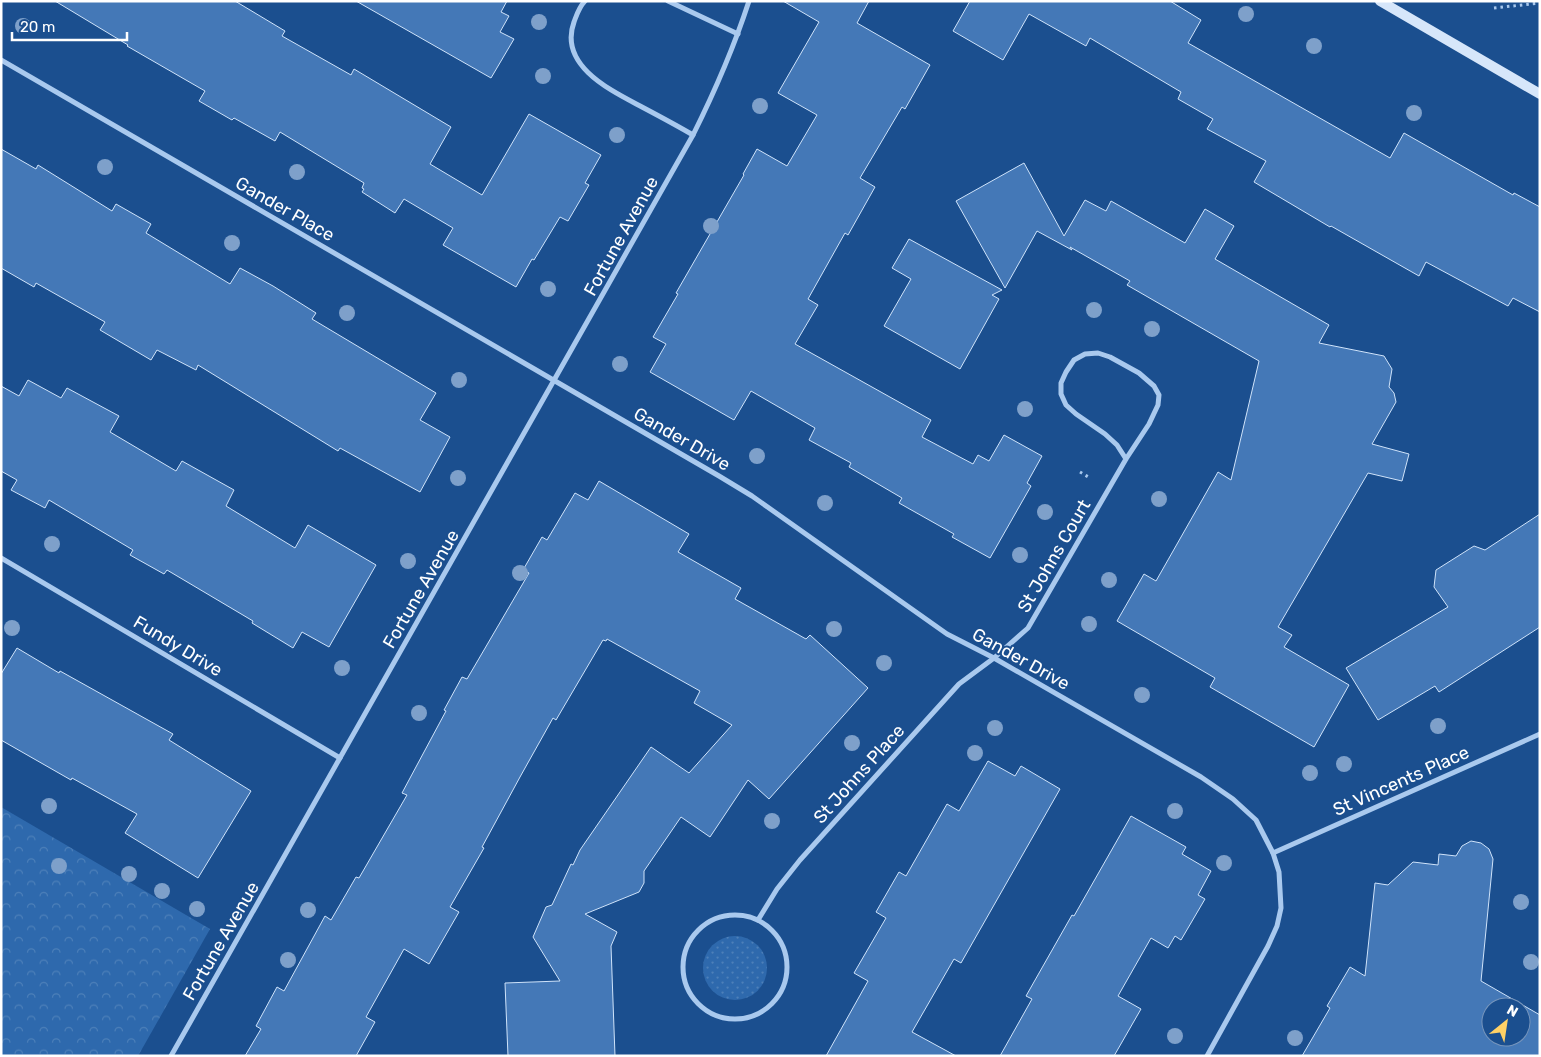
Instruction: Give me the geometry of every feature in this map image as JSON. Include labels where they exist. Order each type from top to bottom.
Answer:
[{"type":"street","points":[[585,1],[581,5],[572,27],[571,38],[578,61],[600,83],[694,135]]},
{"type":"street","points":[[668,1],[738,34]]},
{"type":"street","name":"Fortune Avenue","points":[[171,1056],[694,135],[718,83],[749,1]]},
{"type":"street","points":[[1380,1],[1540,94]]},
{"type":"street","name":"Gander Place","points":[[1,60],[554,382]]},
{"type":"street","name":"St Johns Court","points":[[994,658],[1028,628],[1126,459],[1152,419],[1158,405],[1159,395],[1147,379],[1125,364],[1098,353],[1085,354],[1074,360],[1066,372],[1061,383],[1061,394],[1066,405],[1105,434],[1117,445],[1126,459]]},
{"type":"street","name":"Gander Drive","points":[[554,382],[752,496],[948,634],[994,658],[1219,787],[1256,820],[1273,853],[1279,872],[1281,908],[1277,926],[1268,946],[1207,1056]]},
{"type":"street","name":"Fundy Drive","points":[[1,558],[340,758]]},
{"type":"street","name":"St Johns Place","points":[[758,920],[777,889],[807,853],[959,684],[994,658]]},
{"type":"street","name":"St Vincents Place","points":[[1273,853],[1539,735]]},
{"type":"street","points":[[725,916],[742,916],[758,920],[772,931],[782,946],[787,963],[785,981],[777,997],[765,1010],[749,1017],[731,1019],[714,1015],[700,1006],[687,986],[684,978],[683,962],[688,946],[697,932],[710,922],[725,916]]},
{"type":"path","points":[[1494,8],[1540,3]]},
{"type":"green space","points":[[1,807],[210,929],[138,1056],[1,1056]]},
{"type":"green space","points":[[735,936],[753,942],[761,950],[767,968],[761,986],[753,994],[735,1000],[717,994],[709,986],[703,968],[709,950],[717,942]]},
{"type":"building","points":[[55,1],[235,1],[285,31],[282,36],[351,75],[354,69],[451,127],[430,164],[482,195],[529,114],[601,155],[585,183],[589,185],[568,221],[560,217],[516,287],[443,245],[453,228],[404,199],[395,213],[362,192],[364,183],[280,132],[275,141],[199,101],[205,91],[127,46]]},
{"type":"building","points":[[356,1],[507,1],[501,12],[509,16],[500,32],[514,39],[491,78]]},
{"type":"building","points":[[783,1],[869,1],[857,23],[930,65],[905,109],[902,107],[860,178],[875,187],[848,235],[845,233],[808,299],[818,305],[795,344],[931,420],[922,437],[973,464],[978,455],[989,461],[1004,435],[1042,456],[1027,483],[1031,486],[990,558],[952,537],[954,534],[899,503],[902,498],[849,467],[851,463],[809,440],[815,428],[751,391],[734,420],[650,372],[666,344],[653,337],[757,149],[787,166],[817,115],[778,93],[819,22]]},
{"type":"building","points":[[970,1],[1170,1],[1201,20],[1188,43],[1390,158],[1404,133],[1513,195],[1514,193],[1540,207],[1540,312],[1513,298],[1508,306],[1426,262],[1419,276],[1254,182],[1266,161],[1207,129],[1213,119],[1178,99],[1181,92],[1090,38],[1086,46],[1029,14],[1003,60],[953,31]]},
{"type":"building","points":[[1,149],[36,169],[38,165],[112,211],[116,204],[151,224],[146,233],[230,284],[240,268],[273,286],[316,313],[312,319],[436,393],[420,420],[450,437],[420,492],[340,448],[338,451],[198,365],[196,370],[157,350],[151,360],[100,330],[105,322],[36,283],[34,287],[1,268]]},
{"type":"building","points":[[1024,163],[1064,236],[1085,200],[1106,211],[1111,201],[1185,243],[1205,209],[1234,226],[1215,259],[1329,325],[1319,343],[1384,356],[1392,369],[1389,387],[1394,393],[1396,402],[1372,444],[1409,454],[1402,481],[1368,473],[1278,627],[1292,635],[1284,647],[1349,685],[1314,747],[1210,687],[1215,678],[1117,621],[1144,574],[1156,581],[1218,472],[1231,480],[1259,361],[1127,285],[1130,281],[1070,247],[1072,250],[1037,231],[1005,288],[956,201]]},
{"type":"building","points":[[909,239],[1002,290],[992,295],[999,299],[960,369],[884,326],[911,279],[892,268]]},
{"type":"building","points":[[28,380],[61,398],[67,388],[119,416],[110,432],[176,471],[182,461],[234,490],[226,506],[295,548],[308,525],[376,565],[329,647],[302,632],[293,648],[252,623],[253,621],[167,570],[164,574],[130,555],[133,550],[49,500],[45,508],[11,490],[17,480],[1,471],[1,386],[19,396]]},
{"type":"building","points":[[599,481],[689,534],[678,552],[741,588],[735,599],[806,639],[810,635],[868,688],[769,799],[748,780],[710,837],[681,817],[644,871],[644,883],[639,892],[585,914],[617,932],[611,946],[615,1056],[508,1056],[505,983],[560,981],[533,937],[546,907],[552,905],[571,864],[573,865],[580,850],[651,747],[689,773],[732,725],[694,703],[700,691],[607,639],[606,641],[603,640],[556,720],[553,718],[520,777],[482,847],[484,848],[450,907],[459,912],[429,964],[404,949],[366,1017],[375,1022],[356,1056],[245,1056],[261,1029],[256,1026],[277,987],[284,991],[325,916],[331,920],[356,877],[359,878],[407,795],[402,793],[446,711],[444,710],[462,677],[467,679],[529,573],[523,570],[542,537],[547,540],[575,493],[588,500]]},
{"type":"building","points":[[1540,514],[1540,627],[1439,692],[1435,686],[1378,720],[1346,668],[1448,607],[1434,587],[1436,570],[1474,546],[1485,550]]},
{"type":"building","points":[[17,648],[59,673],[60,671],[173,734],[169,740],[251,791],[198,878],[125,833],[137,814],[72,778],[71,780],[1,740],[1,674]]},
{"type":"building","points":[[988,761],[1015,776],[1021,766],[1060,789],[961,963],[954,959],[912,1032],[956,1056],[826,1056],[868,981],[854,973],[886,918],[876,912],[899,872],[906,876],[947,804],[959,811]]},
{"type":"building","points":[[1131,816],[1186,847],[1182,854],[1211,871],[1198,895],[1205,899],[1181,940],[1175,936],[1168,948],[1151,938],[1118,996],[1141,1009],[1114,1056],[1000,1056],[1032,999],[1026,996]]},
{"type":"building","points":[[1471,841],[1481,843],[1489,849],[1493,859],[1481,981],[1509,997],[1481,997],[1481,1047],[1531,1047],[1531,1010],[1540,1015],[1540,1056],[1302,1056],[1330,1008],[1327,1006],[1350,967],[1365,976],[1375,883],[1388,885],[1413,862],[1438,865],[1439,854],[1456,856],[1462,846]]}]
